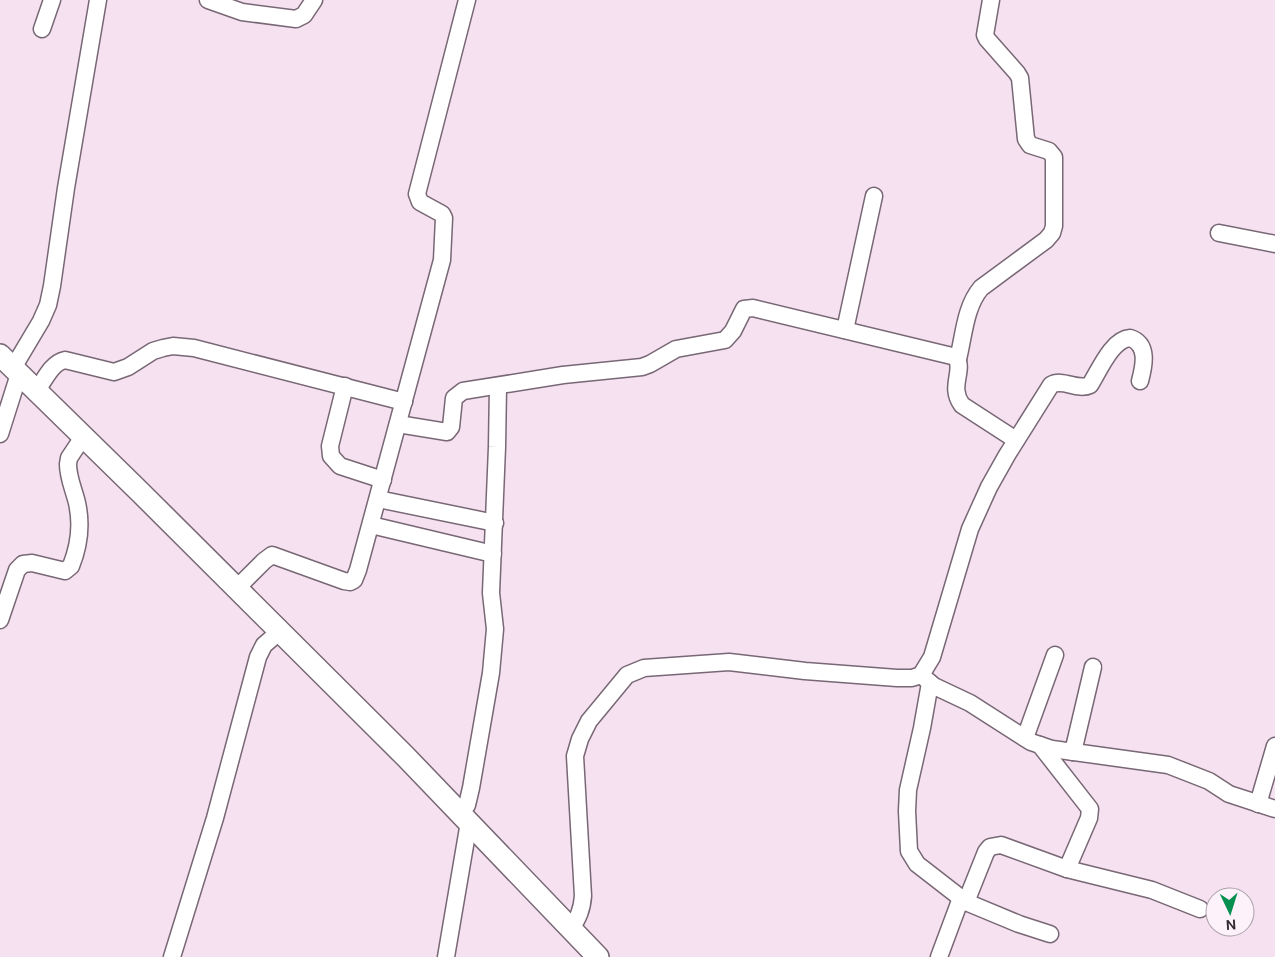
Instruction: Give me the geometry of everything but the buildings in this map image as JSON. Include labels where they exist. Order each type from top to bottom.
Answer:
[{"type":"main road","points":[[11,366],[140,492],[465,818],[598,957]]},
{"type":"street","points":[[42,29],[52,0]]},
{"type":"street","points":[[0,434],[11,366],[41,321],[48,304],[98,0]]},
{"type":"street","points":[[208,0],[242,12],[296,20],[304,15],[314,0]]},
{"type":"street","points":[[236,589],[272,555],[344,581],[350,582],[354,580],[358,570],[440,268],[444,221],[442,214],[418,199],[417,190],[467,0]]},
{"type":"street","points":[[987,1],[986,39],[1018,73],[1026,139],[1030,145],[1049,151],[1054,157],[1054,226],[1052,234],[1046,240],[981,288],[974,296],[958,359],[955,390],[962,405],[1016,440]]},
{"type":"street","points":[[845,330],[874,196]]},
{"type":"street","points":[[1219,233],[1275,244]]},
{"type":"street","points":[[398,424],[447,432],[451,427],[454,398],[463,391],[563,375],[642,367],[676,349],[725,340],[733,332],[744,309],[749,308],[954,356],[958,359]]},
{"type":"street","points":[[1050,934],[1019,924],[963,900],[917,864],[909,851],[908,790],[922,728],[926,679],[970,529],[989,487],[1051,385],[1057,382],[1080,388],[1090,385],[1113,348],[1119,341],[1125,338],[1135,340],[1144,353],[1140,380]]},
{"type":"street","points":[[36,392],[59,361],[65,360],[114,372],[128,367],[154,351],[173,346],[194,348],[404,402]]},
{"type":"street","points":[[344,386],[330,446],[331,456],[340,466],[383,480]]},
{"type":"street","points":[[446,957],[465,818],[491,673],[495,622],[491,593],[498,386]]},
{"type":"street","points":[[0,620],[16,570],[23,564],[32,563],[65,571],[72,566],[80,529],[78,506],[68,464],[69,458],[83,437]]},
{"type":"street","points":[[378,499],[494,523]]},
{"type":"street","points":[[370,526],[493,554]]},
{"type":"street","points":[[172,957],[217,808],[258,657],[264,645],[279,632]]},
{"type":"street","points":[[1032,742],[1055,654]]},
{"type":"street","points":[[570,929],[579,915],[583,896],[575,756],[580,739],[589,721],[627,674],[644,668],[729,662],[926,679],[942,691],[970,703],[1032,742],[1090,809],[1089,818],[1067,868]]},
{"type":"street","points":[[1073,752],[1093,667]]},
{"type":"street","points":[[1032,742],[1073,752],[1099,754],[1168,765],[1209,781],[1229,794],[1275,809]]},
{"type":"street","points":[[1258,804],[1275,746]]},
{"type":"street","points":[[938,957],[963,900],[990,847],[1007,846],[1067,868],[1152,890],[1200,908]]}]
